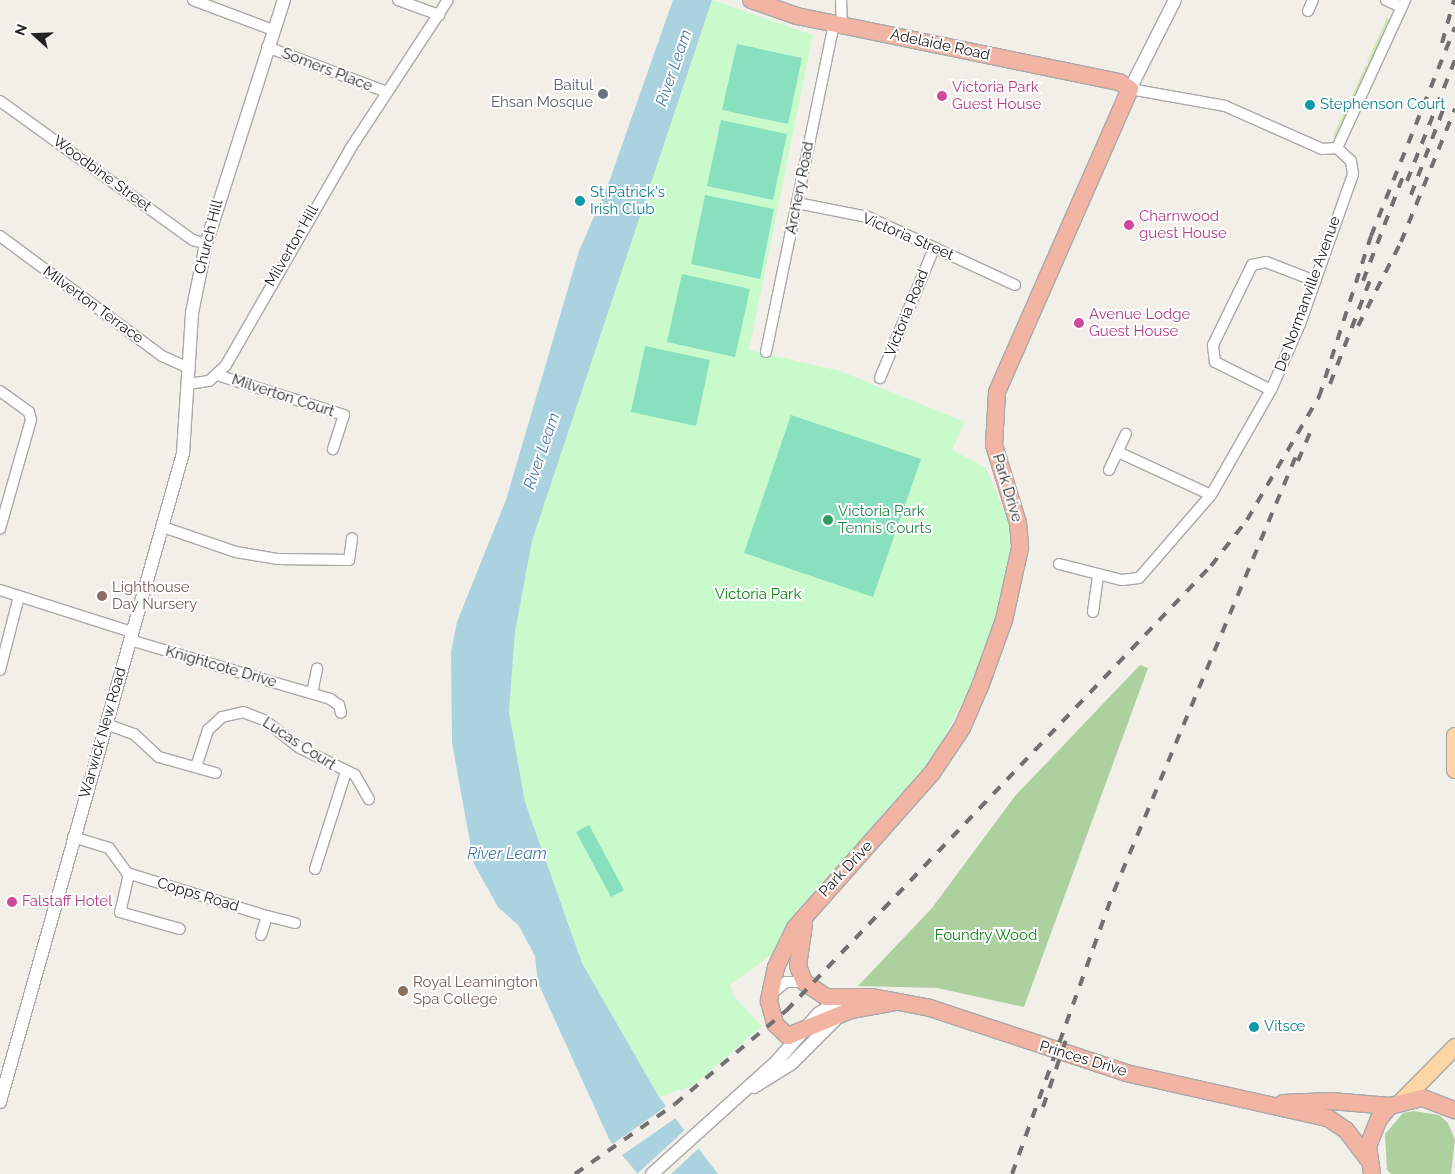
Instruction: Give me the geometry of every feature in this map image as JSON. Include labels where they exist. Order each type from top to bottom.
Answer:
[{"type":"highway","name":"Adelaide Road","points":[[751,0],[838,23],[1118,82],[1130,89]]},
{"type":"highway","name":"Park Drive","points":[[795,1036],[772,1019],[769,997],[786,941],[809,910],[932,773],[962,728],[981,684],[1004,620],[1020,548],[1018,523],[994,444],[997,392],[1130,89]]},
{"type":"highway","name":"Park Drive","points":[[804,982],[797,950],[809,910]]},
{"type":"highway","points":[[804,982],[839,1008]]},
{"type":"highway","name":"Princes Drive","points":[[795,1036],[839,1008],[872,997],[949,1013],[1126,1073],[1272,1104],[1340,1125],[1366,1158],[1372,1174]]},
{"type":"highway","name":"Princes Drive","points":[[1272,1104],[1315,1100],[1396,1103],[1434,1100],[1455,1110]]},
{"type":"highway","points":[[1366,1158],[1372,1133],[1396,1103]]},
{"type":"main road","points":[[1455,736],[1455,770]]},
{"type":"main road","points":[[1396,1103],[1455,1047]]},
{"type":"street","points":[[193,0],[274,30]]},
{"type":"street","name":"Church Hill","points":[[188,384],[192,313],[206,244],[251,94],[284,0]]},
{"type":"street","points":[[398,0],[439,15]]},
{"type":"street","name":"Milverton Hill","points":[[217,375],[386,92],[448,0]]},
{"type":"street","points":[[1175,0],[1130,89],[1225,106],[1322,149],[1337,148],[1403,3],[1386,0]]},
{"type":"street","points":[[1308,12],[1313,0]]},
{"type":"street","name":"Archery Road","points":[[766,352],[841,2]]},
{"type":"street","name":"Somers Place","points":[[267,47],[386,92]]},
{"type":"street","name":"Woodbine Street","points":[[0,101],[193,240],[206,244]]},
{"type":"street","name":"De Normanville Avenue","points":[[1059,564],[1098,575],[1133,581],[1145,574],[1211,495],[1271,390],[1315,281],[1353,174],[1351,161],[1337,148]]},
{"type":"street","name":"Victoria Street","points":[[797,203],[868,217],[1015,284]]},
{"type":"street","name":"Milverton Terrace","points":[[0,236],[162,356],[189,368]]},
{"type":"street","name":"Victoria Road","points":[[880,378],[934,248]]},
{"type":"street","points":[[1271,390],[1215,362],[1213,345],[1252,265],[1266,262],[1315,281]]},
{"type":"street","points":[[188,384],[217,375]]},
{"type":"street","name":"Milverton Court","points":[[217,375],[344,416],[333,450]]},
{"type":"street","name":"Warwick New Road","points":[[0,1102],[1,1083],[185,445],[188,384]]},
{"type":"street","points":[[0,391],[29,412],[32,420],[0,529]]},
{"type":"street","points":[[1109,470],[1126,434]]},
{"type":"street","points":[[1118,452],[1211,495]]},
{"type":"street","points":[[162,527],[236,552],[278,559],[349,560],[352,538]]},
{"type":"street","points":[[1093,612],[1098,575]]},
{"type":"street","name":"Knightcote Drive","points":[[0,590],[131,636],[312,693],[335,702],[341,713]]},
{"type":"street","points":[[0,670],[19,596]]},
{"type":"street","points":[[312,693],[317,669]]},
{"type":"street","name":"Lucas Court","points":[[196,767],[208,730],[222,717],[237,712],[264,720],[300,748],[360,780],[369,798]]},
{"type":"street","points":[[106,724],[134,734],[159,758],[216,773]]},
{"type":"street","name":"Lucas Court","points":[[315,869],[346,772]]},
{"type":"street","points":[[73,837],[109,848],[129,874],[120,912],[180,929]]},
{"type":"street","name":"Copps Road","points":[[129,874],[295,924]]},
{"type":"street","points":[[261,936],[267,916]]},
{"type":"street","points":[[769,997],[782,984],[804,982]]},
{"type":"street","name":"Princes Drive","points":[[745,1091],[791,1064],[839,1008]]},
{"type":"street","name":"Princes Drive","points":[[652,1174],[745,1091],[795,1036]]},
{"type":"green space","name":"Victoria Park","points":[[712,0],[813,35],[749,350],[840,371],[965,422],[952,450],[986,468],[1009,522],[1011,552],[996,619],[977,673],[937,751],[894,805],[808,900],[775,952],[730,985],[735,998],[762,1026],[694,1085],[659,1097],[582,963],[525,802],[509,712],[515,632],[532,541]]},
{"type":"green space","points":[[1387,18],[1390,20],[1370,64],[1367,62]]},
{"type":"green space","points":[[737,44],[802,58],[788,124],[722,110]]},
{"type":"green space","points":[[1366,65],[1369,67],[1336,138],[1333,136]]},
{"type":"green space","points":[[721,120],[787,134],[773,200],[707,186]]},
{"type":"green space","points":[[705,195],[774,209],[760,279],[691,264]]},
{"type":"green space","points":[[682,274],[750,289],[735,357],[667,342]]},
{"type":"green space","points":[[645,346],[710,360],[696,426],[631,412]]},
{"type":"green space","name":"Victoria Park Tennis Courts","points":[[791,415],[921,459],[873,597],[744,553]]},
{"type":"green space","name":"Foundry Wood","points":[[1140,665],[1148,668],[1024,1007],[937,988],[858,986],[932,908],[1015,796]]},
{"type":"green space","points":[[589,825],[624,890],[611,897],[576,832]]},
{"type":"green space","points":[[1414,1111],[1439,1115],[1448,1123],[1455,1140],[1451,1174],[1391,1174],[1387,1170],[1385,1134],[1403,1113]]},
{"type":"water","name":"River Leam","points":[[673,0],[712,0],[532,541],[515,632],[509,712],[525,802],[582,963],[659,1097],[718,1174],[638,1174],[610,1141],[538,983],[535,956],[519,926],[498,907],[474,864],[452,743],[451,652],[457,622],[506,500],[579,251],[609,182]]},
{"type":"pier","points":[[668,1105],[677,1117],[618,1158],[610,1146]]},
{"type":"pier","points":[[686,1129],[700,1147],[671,1174],[637,1174]]},
{"type":"railway","points":[[1442,43],[1454,0]]},
{"type":"railway","points":[[575,1174],[675,1104],[786,1011],[1211,566],[1247,520],[1319,397],[1371,236],[1455,27]]},
{"type":"railway","points":[[1407,181],[1455,60]]},
{"type":"railway","points":[[1411,195],[1446,102]]},
{"type":"railway","points":[[1358,326],[1401,242],[1455,109]]},
{"type":"railway","points":[[1363,281],[1405,171]]},
{"type":"railway","points":[[1330,384],[1372,275]]},
{"type":"railway","points":[[1298,461],[1313,426]]},
{"type":"railway","points":[[1012,1174],[1114,891],[1298,451]]},
{"type":"railway","points":[[1043,1107],[1068,1034]]},
{"type":"place","name":"Baitul Ehsan Mosque","points":[[603,94]]},
{"type":"place","name":"Victoria Park Guest House","points":[[942,96]]},
{"type":"place","name":"Stephenson Court","points":[[1310,105]]},
{"type":"place","name":"St Patrick's Irish Club","points":[[580,201]]},
{"type":"place","name":"Charnwood guest House","points":[[1129,225]]},
{"type":"place","name":"Avenue Lodge Guest House","points":[[1079,323]]},
{"type":"place","name":"Victoria Park Tennis Courts","points":[[828,520]]},
{"type":"place","name":"Lighthouse Day Nursery","points":[[102,596]]},
{"type":"place","name":"Falstaff Hotel","points":[[12,902]]},
{"type":"place","name":"Royal Leamington Spa College","points":[[403,991]]},
{"type":"place","name":"Vitsœ","points":[[1254,1027]]}]
